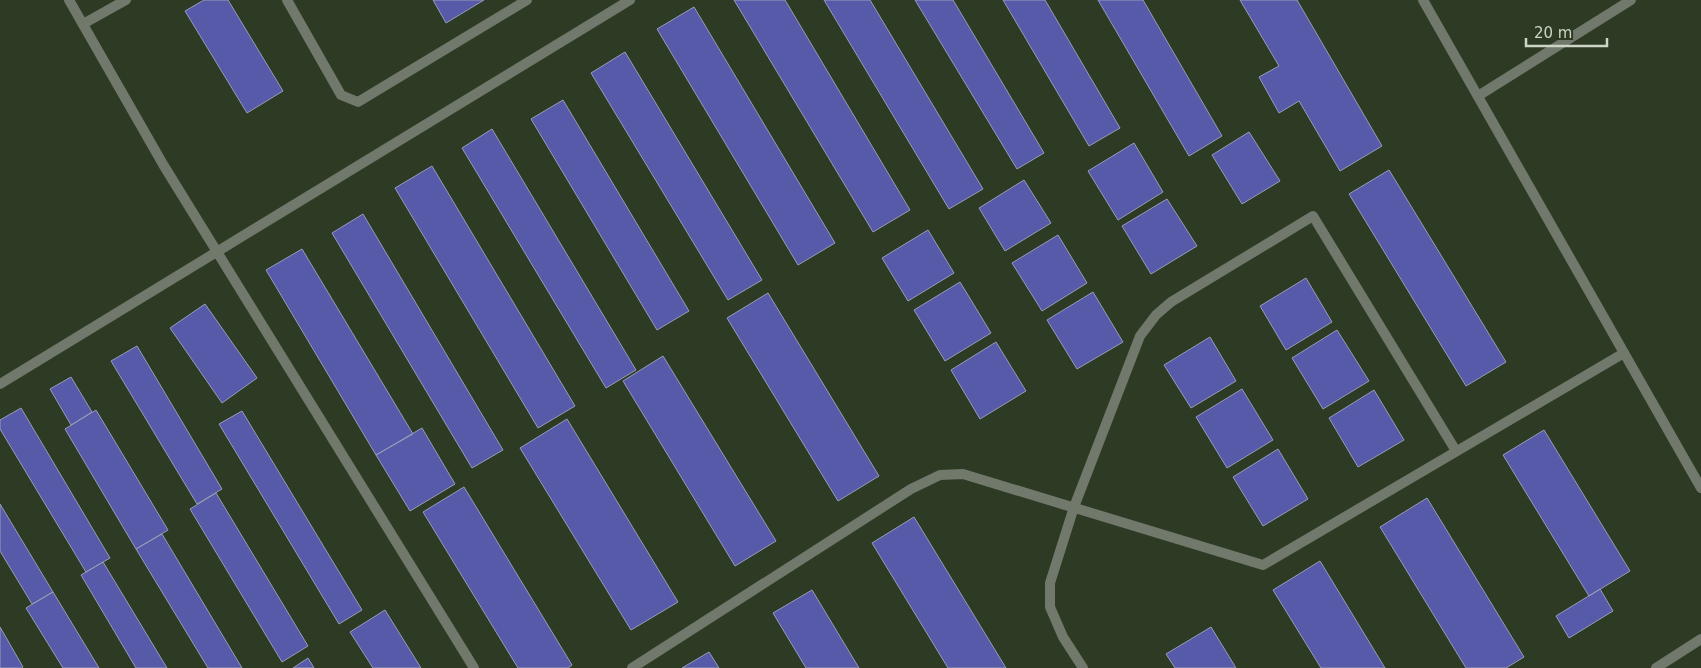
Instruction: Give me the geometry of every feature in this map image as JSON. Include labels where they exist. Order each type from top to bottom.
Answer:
[{"type":"street","points":[[69,0],[164,166],[474,668]]},
{"type":"street","points":[[83,24],[126,0]]},
{"type":"street","points":[[287,0],[341,96],[358,102],[527,0]]},
{"type":"street","points":[[0,384],[216,250],[630,0]]},
{"type":"street","points":[[1424,0],[1701,488]]},
{"type":"street","points":[[1478,96],[1631,0]]},
{"type":"street","points":[[1083,668],[1063,637],[1050,607],[1050,583],[1074,508],[1140,336],[1156,315],[1171,302],[1314,216],[1456,451]]},
{"type":"street","points":[[632,668],[912,489],[940,475],[963,474],[1263,565],[1624,353]]},
{"type":"street","points":[[1656,668],[1701,639]]},
{"type":"building","points":[[204,0],[228,0],[283,91],[247,113],[185,11]]},
{"type":"building","points":[[433,0],[484,0],[446,23]]},
{"type":"building","points":[[734,0],[785,0],[910,210],[873,232]]},
{"type":"building","points":[[824,0],[870,0],[983,189],[949,209]]},
{"type":"building","points":[[915,0],[953,0],[1044,153],[1017,169]]},
{"type":"building","points":[[1003,0],[1045,0],[1120,128],[1089,146]]},
{"type":"building","points":[[1098,0],[1143,0],[1222,136],[1189,156]]},
{"type":"building","points":[[1240,0],[1297,0],[1382,146],[1340,171],[1299,101],[1279,113],[1259,77],[1279,66]]},
{"type":"building","points":[[694,7],[835,243],[798,265],[657,29]]},
{"type":"building","points":[[625,52],[762,280],[728,300],[591,73]]},
{"type":"building","points":[[563,100],[689,311],[657,330],[531,119]]},
{"type":"building","points":[[492,129],[636,370],[606,388],[462,148]]},
{"type":"building","points":[[1249,132],[1280,181],[1242,204],[1212,155]]},
{"type":"building","points":[[1134,143],[1163,192],[1118,220],[1088,171]]},
{"type":"building","points":[[432,166],[575,406],[538,428],[395,188]]},
{"type":"building","points":[[1389,170],[1506,362],[1466,386],[1349,194]]},
{"type":"building","points":[[1024,180],[1051,223],[1005,251],[979,208]]},
{"type":"building","points":[[1167,199],[1197,246],[1151,274],[1122,226]]},
{"type":"building","points":[[363,214],[503,450],[472,468],[332,233]]},
{"type":"building","points":[[928,230],[954,273],[908,301],[882,258]]},
{"type":"building","points":[[1058,235],[1087,283],[1042,311],[1012,263]]},
{"type":"building","points":[[302,249],[413,434],[376,455],[266,270]]},
{"type":"building","points":[[1306,278],[1332,322],[1286,350],[1260,306]]},
{"type":"building","points":[[960,282],[991,333],[945,361],[914,310]]},
{"type":"building","points":[[1093,292],[1123,342],[1077,369],[1047,320]]},
{"type":"building","points":[[768,293],[879,476],[838,501],[727,318]]},
{"type":"building","points":[[205,304],[257,378],[222,403],[170,328]]},
{"type":"building","points":[[1337,330],[1369,381],[1323,409],[1292,358]]},
{"type":"building","points":[[1210,337],[1236,381],[1191,408],[1164,365]]},
{"type":"building","points":[[996,342],[1026,391],[980,419],[951,370]]},
{"type":"building","points":[[137,346],[222,489],[197,504],[111,361]]},
{"type":"building","points":[[663,356],[776,541],[735,566],[623,381]]},
{"type":"building","points":[[71,377],[92,412],[71,425],[50,389]]},
{"type":"building","points":[[1242,389],[1273,440],[1227,468],[1196,417]]},
{"type":"building","points":[[1374,390],[1404,440],[1358,467],[1329,418]]},
{"type":"building","points":[[21,408],[110,558],[86,572],[0,429],[0,420]]},
{"type":"building","points":[[96,410],[168,530],[136,549],[65,429]]},
{"type":"building","points":[[242,411],[362,610],[339,624],[219,424]]},
{"type":"building","points":[[567,419],[678,602],[631,630],[520,448]]},
{"type":"building","points":[[422,428],[455,484],[410,511],[376,455]]},
{"type":"building","points":[[1544,430],[1630,571],[1589,596],[1503,455]]},
{"type":"building","points":[[1278,449],[1308,499],[1263,526],[1233,477]]},
{"type":"building","points":[[464,487],[572,665],[568,668],[518,668],[423,512]]},
{"type":"building","points":[[216,493],[308,646],[282,662],[190,509]]},
{"type":"building","points":[[1427,498],[1524,657],[1506,668],[1466,668],[1380,527]]},
{"type":"building","points":[[0,504],[53,592],[32,604],[0,551]]},
{"type":"building","points":[[914,517],[1006,668],[948,668],[872,543]]},
{"type":"building","points":[[162,534],[242,668],[208,668],[136,549]]},
{"type":"building","points":[[1320,561],[1385,668],[1321,668],[1273,590]]},
{"type":"building","points":[[103,562],[167,668],[136,668],[81,575]]},
{"type":"building","points":[[1600,589],[1613,611],[1569,638],[1556,616]]},
{"type":"building","points":[[812,590],[859,668],[806,668],[773,613]]},
{"type":"building","points":[[53,592],[99,668],[63,668],[26,608]]},
{"type":"building","points":[[385,610],[421,668],[373,668],[350,632]]},
{"type":"building","points":[[0,627],[23,667],[0,668]]},
{"type":"building","points":[[1211,627],[1236,668],[1175,668],[1166,654]]},
{"type":"building","points":[[709,652],[719,668],[682,668]]},
{"type":"building","points":[[308,658],[314,668],[293,668]]}]
